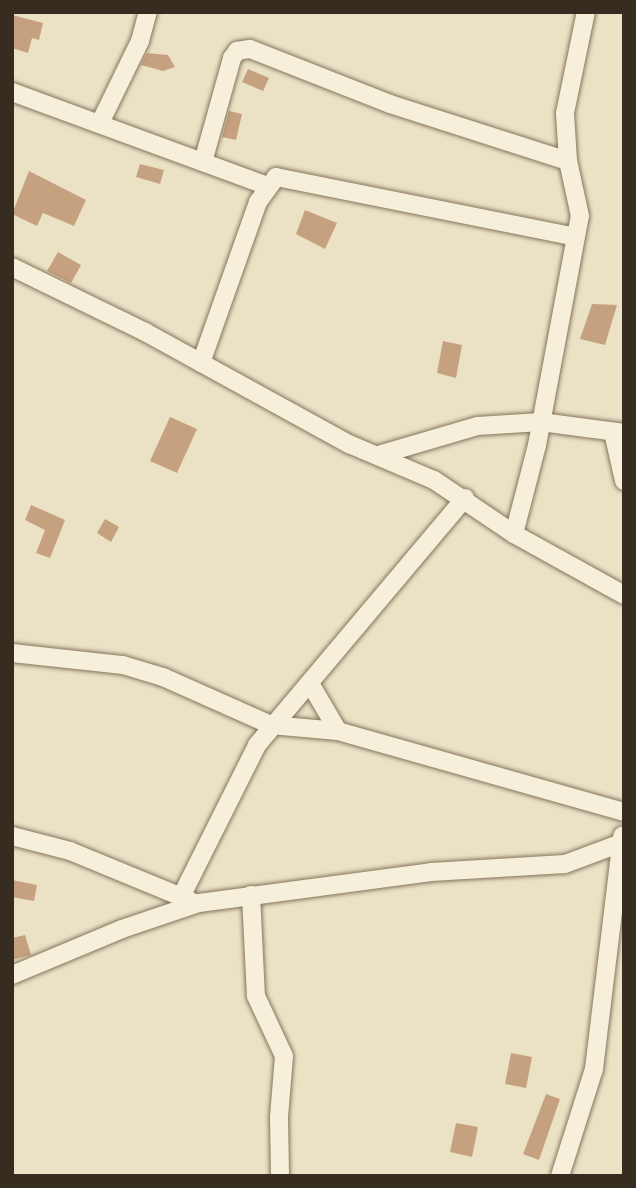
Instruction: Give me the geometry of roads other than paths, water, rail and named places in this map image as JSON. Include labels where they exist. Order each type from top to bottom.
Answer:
[{"type":"street","points":[[100,123],[140,41],[148,12]]},
{"type":"street","points":[[513,534],[541,422],[580,216],[568,161],[565,113],[586,12]]},
{"type":"street","points":[[203,162],[232,58],[237,51],[250,49],[390,104],[568,161]]},
{"type":"street","points":[[12,92],[267,186]]},
{"type":"street","points":[[201,363],[267,186],[276,177],[290,177],[575,237]]},
{"type":"street","points":[[12,267],[201,363],[349,444],[382,454],[465,498],[513,534],[624,595]]},
{"type":"street","points":[[382,454],[477,426],[541,422],[618,433],[624,481]]},
{"type":"street","points":[[181,897],[241,772],[271,725],[311,685],[465,498]]},
{"type":"street","points":[[12,653],[123,665],[163,677],[271,725],[338,731],[624,812]]},
{"type":"street","points":[[311,685],[338,731]]},
{"type":"street","points":[[12,836],[70,851],[199,903]]},
{"type":"street","points":[[12,975],[122,929],[199,903],[430,872],[565,864],[622,840],[594,1069],[560,1176]]},
{"type":"street","points":[[251,895],[257,996],[285,1056],[279,1117],[281,1176]]}]
